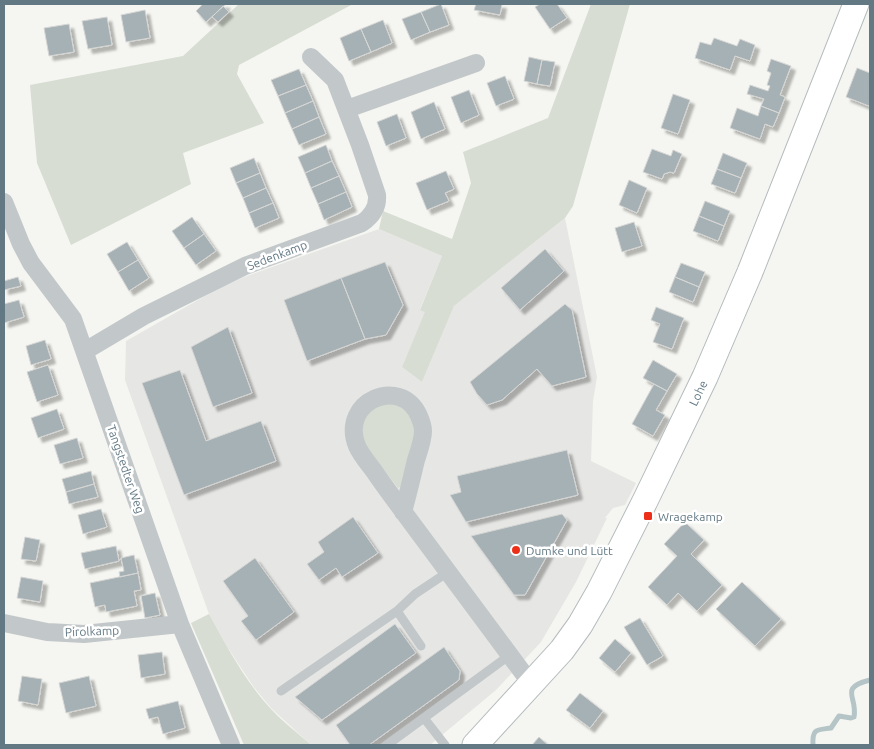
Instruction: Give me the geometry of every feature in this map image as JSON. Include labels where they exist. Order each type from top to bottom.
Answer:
[{"type":"main road","name":"Lohe","points":[[475,745],[562,650],[580,625],[646,501],[705,377],[750,272],[856,4]]},
{"type":"street","name":"Sedenkamp","points":[[85,351],[144,316],[246,266],[362,222],[368,219],[375,210],[376,195],[335,80],[311,56]]},
{"type":"street","points":[[346,109],[476,63]]},
{"type":"street","name":"Tangstedter Weg","points":[[4,202],[30,263],[73,319],[180,624],[231,745]]},
{"type":"street","points":[[403,512],[423,429],[417,412],[408,402],[399,398],[384,396],[369,401],[360,410],[355,421],[355,440],[361,453],[403,512],[532,684]]},
{"type":"street","name":"Pirolkamp","points":[[4,624],[47,632],[84,634],[180,624]]},
{"type":"lane","points":[[281,691],[448,572]]},
{"type":"lane","points":[[397,610],[421,646]]},
{"type":"lane","points":[[387,745],[510,655]]},
{"type":"lane","points":[[424,718],[445,745]]},
{"type":"shaded area","points":[[239,4],[353,4],[239,65],[237,74],[264,123],[183,153],[191,184],[71,245],[37,163],[30,85],[183,56]]},
{"type":"shaded area","points":[[591,4],[630,4],[573,206],[565,218],[454,306],[422,382],[402,367],[425,312],[420,310],[442,256],[379,229],[383,211],[452,239],[471,183],[463,152],[548,118]]},
{"type":"shaded area","points":[[565,218],[597,377],[593,401],[591,461],[636,483],[625,505],[613,508],[605,518],[607,518],[576,582],[541,642],[496,690],[430,745],[311,745],[271,708],[253,686],[226,645],[209,614],[125,380],[126,341],[219,288],[244,277],[379,229],[442,256],[420,309],[426,312],[402,367],[422,382],[454,306]]},
{"type":"shaded area","points":[[383,403],[396,405],[404,409],[411,416],[417,427],[401,486],[398,488],[363,443],[362,423],[367,412]]},
{"type":"shaded area","points":[[209,614],[253,687],[280,718],[311,745],[244,745],[191,623]]},
{"type":"building","points":[[203,4],[226,4],[206,22],[196,11]]},
{"type":"building","points":[[441,4],[449,25],[430,32],[421,12]]},
{"type":"building","points":[[476,4],[502,4],[500,15],[474,10]]},
{"type":"building","points":[[540,4],[557,4],[567,18],[550,29],[535,7]]},
{"type":"building","points":[[223,6],[229,12],[218,22],[212,17]]},
{"type":"building","points":[[145,10],[150,38],[126,42],[121,15]]},
{"type":"building","points":[[421,12],[430,32],[411,40],[402,19]]},
{"type":"building","points":[[107,17],[112,45],[88,49],[82,21]]},
{"type":"building","points":[[383,20],[392,43],[371,52],[361,29]]},
{"type":"building","points":[[69,24],[74,52],[49,56],[44,28]]},
{"type":"building","points":[[361,29],[371,52],[349,61],[340,38]]},
{"type":"building","points":[[714,38],[737,46],[740,39],[755,45],[750,61],[735,56],[730,70],[695,58],[700,42],[711,45]]},
{"type":"building","points":[[529,57],[542,60],[537,84],[524,81]]},
{"type":"building","points":[[771,59],[791,66],[780,95],[785,97],[779,113],[761,106],[764,99],[747,94],[750,85],[768,91],[770,86],[767,85],[771,73],[767,71]]},
{"type":"building","points":[[542,60],[555,62],[550,86],[537,84]]},
{"type":"building","points":[[857,68],[870,73],[869,106],[846,97]]},
{"type":"building","points":[[299,69],[306,85],[278,96],[271,80]]},
{"type":"building","points":[[505,76],[514,99],[496,106],[487,83]]},
{"type":"building","points":[[306,85],[313,101],[285,113],[278,96]]},
{"type":"building","points":[[469,90],[479,115],[461,123],[451,97]]},
{"type":"building","points":[[673,94],[690,100],[678,134],[661,128]]},
{"type":"building","points":[[313,101],[319,117],[292,129],[285,113]]},
{"type":"building","points":[[434,102],[445,129],[421,139],[411,112]]},
{"type":"building","points":[[761,106],[779,113],[773,127],[765,124],[760,139],[730,128],[737,108],[758,116]]},
{"type":"building","points":[[397,114],[406,138],[386,146],[377,122]]},
{"type":"building","points":[[319,117],[326,134],[299,145],[292,129]]},
{"type":"building","points":[[326,145],[332,161],[305,173],[298,157]]},
{"type":"building","points":[[652,149],[671,156],[673,150],[682,154],[674,173],[664,174],[662,179],[643,172]]},
{"type":"building","points":[[723,153],[747,163],[741,178],[717,169]]},
{"type":"building","points":[[254,158],[260,173],[236,183],[230,168]]},
{"type":"building","points":[[332,161],[339,176],[311,188],[305,173]]},
{"type":"building","points":[[717,169],[741,178],[735,193],[711,184]]},
{"type":"building","points":[[446,171],[454,189],[445,193],[449,201],[427,210],[416,183]]},
{"type":"building","points":[[260,173],[266,188],[243,198],[236,183]]},
{"type":"building","points":[[339,176],[346,192],[318,204],[311,188]]},
{"type":"building","points":[[629,180],[647,188],[637,213],[619,205]]},
{"type":"building","points":[[266,188],[273,203],[249,213],[243,198]]},
{"type":"building","points":[[346,192],[352,207],[324,220],[318,204]]},
{"type":"building","points":[[705,201],[730,211],[724,226],[699,216]]},
{"type":"building","points":[[273,203],[279,218],[255,228],[249,213]]},
{"type":"building","points":[[699,216],[724,226],[718,241],[693,231]]},
{"type":"building","points":[[192,217],[204,234],[184,248],[172,231]]},
{"type":"building","points":[[634,222],[642,246],[622,252],[615,228]]},
{"type":"building","points":[[204,234],[216,251],[196,265],[184,248]]},
{"type":"building","points":[[127,242],[138,260],[118,272],[107,254]]},
{"type":"building","points":[[545,249],[564,271],[520,310],[501,288]]},
{"type":"building","points":[[138,260],[149,278],[129,291],[118,272]]},
{"type":"building","points":[[385,262],[403,305],[386,335],[365,339],[341,278]]},
{"type":"building","points":[[681,263],[705,272],[699,287],[675,277]]},
{"type":"building","points":[[18,277],[21,286],[4,290],[4,281]]},
{"type":"building","points":[[675,277],[699,287],[693,302],[669,292]]},
{"type":"building","points":[[341,278],[365,339],[307,361],[284,300]]},
{"type":"building","points":[[19,300],[24,317],[4,323],[4,304]]},
{"type":"building","points":[[565,304],[572,310],[586,377],[552,386],[537,369],[502,400],[487,405],[477,394],[470,382]]},
{"type":"building","points":[[656,307],[684,318],[672,349],[653,342],[660,324],[651,320]]},
{"type":"building","points":[[228,327],[252,393],[213,407],[191,347]]},
{"type":"building","points":[[45,340],[51,359],[31,365],[26,346]]},
{"type":"building","points":[[653,360],[677,374],[667,391],[643,378]]},
{"type":"building","points":[[48,365],[58,395],[37,402],[27,372]]},
{"type":"building","points":[[180,370],[206,441],[261,421],[276,461],[184,495],[142,383]]},
{"type":"building","points":[[654,384],[667,391],[656,410],[665,415],[653,436],[632,424]]},
{"type":"building","points":[[57,409],[64,429],[38,438],[31,418]]},
{"type":"building","points":[[77,438],[83,458],[60,464],[54,445]]},
{"type":"building","points":[[567,450],[578,495],[466,522],[450,495],[461,492],[457,476]]},
{"type":"building","points":[[91,471],[94,484],[66,492],[62,479]]},
{"type":"building","points":[[94,484],[98,497],[69,504],[66,492]]},
{"type":"building","points":[[101,509],[107,527],[83,534],[78,515]]},
{"type":"building","name":"Dumke und Lütt","points":[[562,514],[567,520],[525,595],[514,595],[471,536]]},
{"type":"building","points":[[353,517],[378,553],[342,577],[336,568],[319,580],[307,564],[324,552],[318,542]]},
{"type":"building","points":[[685,522],[704,540],[691,554],[722,585],[697,611],[678,593],[667,605],[648,587],[677,556],[664,544]]},
{"type":"building","points":[[25,537],[40,540],[36,561],[21,559]]},
{"type":"building","points":[[116,546],[119,561],[85,569],[81,553]]},
{"type":"building","points":[[134,555],[138,573],[120,577],[119,572],[124,571],[121,558]]},
{"type":"building","points":[[255,558],[294,612],[256,640],[241,621],[248,616],[223,581]]},
{"type":"building","points":[[138,573],[141,590],[134,591],[137,606],[106,612],[105,605],[95,607],[90,583]]},
{"type":"building","points":[[21,577],[43,581],[40,602],[17,598]]},
{"type":"building","points":[[742,582],[781,619],[755,646],[716,609]]},
{"type":"building","points":[[155,593],[160,615],[145,618],[141,596]]},
{"type":"building","points":[[640,618],[663,656],[647,665],[624,627]]},
{"type":"building","points":[[395,624],[416,653],[322,720],[295,697]]},
{"type":"building","points":[[615,639],[631,653],[615,672],[599,658]]},
{"type":"building","points":[[444,647],[460,671],[459,680],[369,745],[350,745],[336,725]]},
{"type":"building","points":[[162,652],[165,674],[141,678],[138,655]]},
{"type":"building","points":[[22,676],[42,679],[38,705],[18,701]]},
{"type":"building","points":[[89,676],[96,706],[66,713],[59,683]]},
{"type":"building","points":[[580,693],[603,711],[590,728],[566,710]]},
{"type":"building","points":[[178,701],[185,728],[163,734],[158,717],[149,719],[146,709]]},
{"type":"building","points":[[539,737],[548,745],[532,745]]},
{"type":"waterway","points":[[813,745],[813,735],[816,731],[831,728],[839,716],[854,717],[855,710],[851,694],[852,690],[860,683],[870,680]]},
{"type":"place","name":"Wragekamp","points":[[648,516]]},
{"type":"place","name":"Dumke und Lütt","points":[[516,550]]}]
